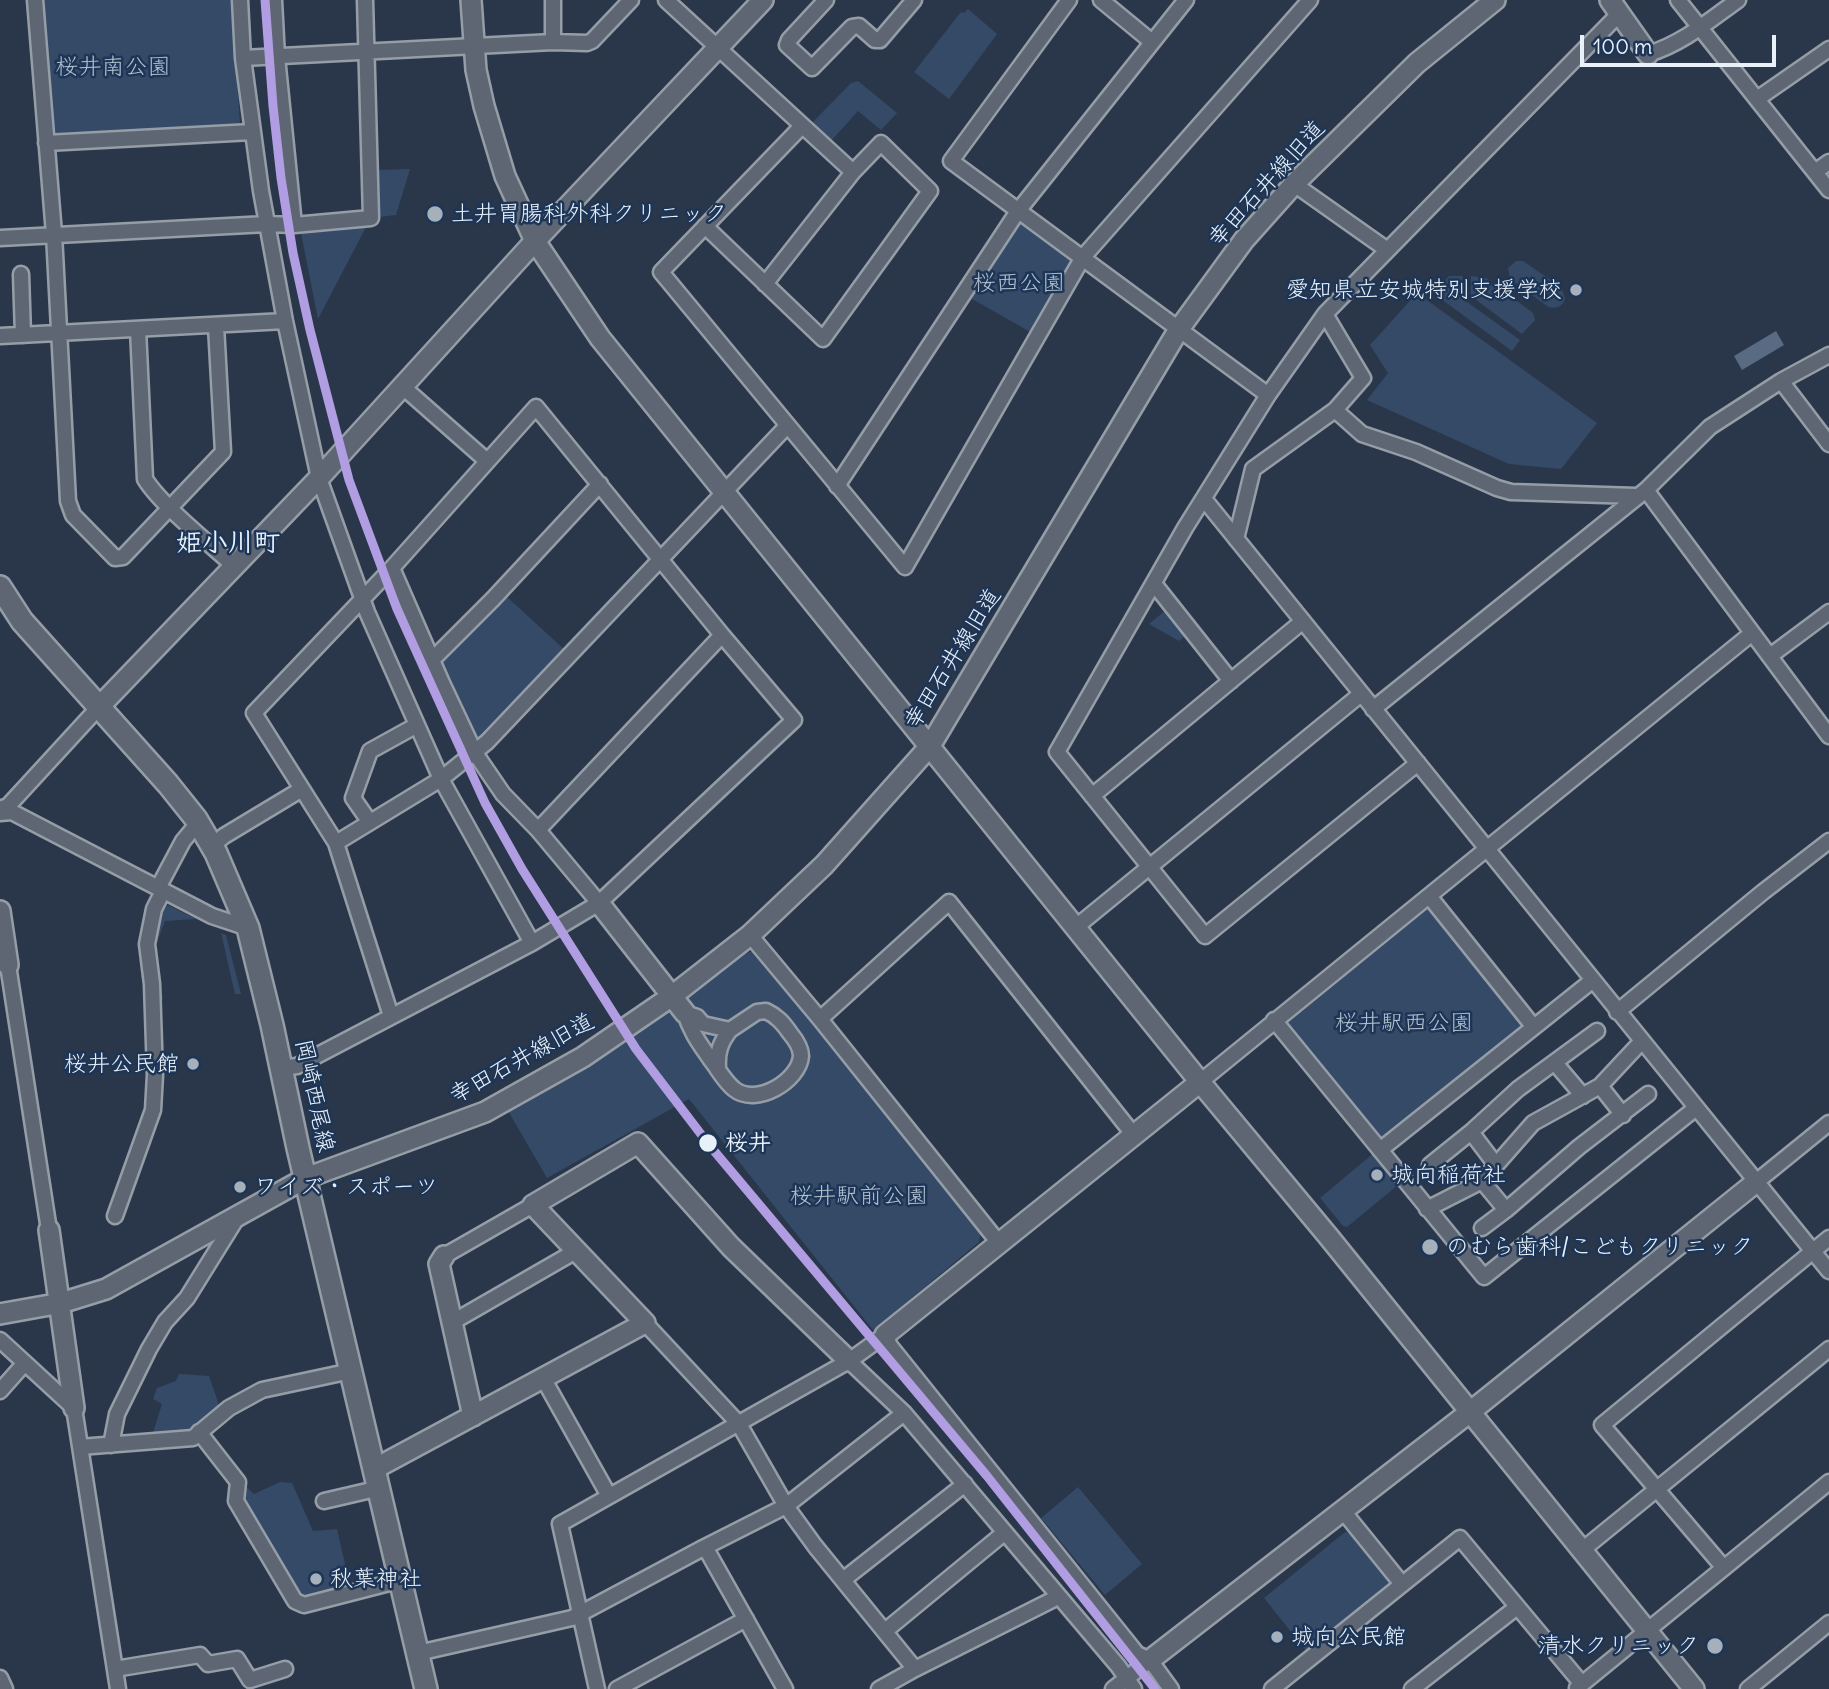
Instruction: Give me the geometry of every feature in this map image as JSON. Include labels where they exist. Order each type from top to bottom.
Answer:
[{"type":"main road","name":"岡崎西尾線","points":[[0,587],[22,621],[168,784],[198,823],[212,846],[248,928],[426,1689]]},
{"type":"street","points":[[35,0],[54,234],[70,510],[115,558],[123,557],[223,452],[216,326]]},
{"type":"street","points":[[240,0],[243,58],[267,224],[285,321],[320,478],[362,599],[441,779],[532,943]]},
{"type":"street","points":[[274,0],[294,225]]},
{"type":"street","points":[[0,237],[267,224],[294,225],[370,218],[365,0]]},
{"type":"street","points":[[471,0],[473,47],[484,106],[505,176],[535,241],[600,338],[1199,1082],[1328,1236],[1694,1689]]},
{"type":"street","points":[[552,0],[553,42]]},
{"type":"street","points":[[243,58],[553,42],[587,43],[631,0]]},
{"type":"street","points":[[666,0],[853,172]]},
{"type":"street","points":[[0,811],[8,806],[99,707],[320,478],[535,241],[763,0]]},
{"type":"street","points":[[826,0],[787,45],[811,68],[852,27],[859,26],[875,40],[880,40],[914,0]]},
{"type":"street","points":[[1069,0],[951,161],[1268,395]]},
{"type":"street","points":[[1101,0],[1152,42]]},
{"type":"street","points":[[837,486],[1018,211],[1186,0]]},
{"type":"street","points":[[802,126],[661,272],[905,567],[1083,257],[1310,0]]},
{"type":"street","name":"幸田石井線旧道","points":[[0,1314],[61,1303],[106,1289],[306,1178],[485,1112],[583,1057],[672,996],[750,935],[824,865],[930,746],[1179,329],[1244,240],[1294,184],[1417,63],[1495,0]]},
{"type":"street","points":[[1678,0],[1829,190]]},
{"type":"street","points":[[1418,763],[1205,936],[1057,752],[1203,499],[1268,395],[1325,314],[1615,7],[1648,54],[1663,50],[1738,0]]},
{"type":"street","points":[[1757,99],[1829,49]]},
{"type":"street","points":[[46,143],[252,132]]},
{"type":"street","points":[[705,226],[765,284],[823,339],[930,191],[881,143],[853,172],[765,284]]},
{"type":"street","points":[[1815,172],[1829,162]]},
{"type":"street","points":[[1294,184],[1387,249]]},
{"type":"street","points":[[21,274],[23,335]]},
{"type":"street","points":[[1236,539],[1253,469],[1335,410],[1363,378],[1325,314]]},
{"type":"street","points":[[0,336],[285,321]]},
{"type":"street","points":[[138,329],[145,479],[171,508],[234,566]]},
{"type":"street","points":[[1373,709],[1641,493],[1710,427],[1781,381],[1829,355]]},
{"type":"street","points":[[1781,381],[1829,444]]},
{"type":"street","points":[[403,387],[487,461]]},
{"type":"street","points":[[282,1068],[297,1066],[532,943],[599,903],[794,720],[536,407],[392,568],[254,713],[336,843],[391,1016]]},
{"type":"street","points":[[1335,410],[1362,434],[1416,452],[1511,492],[1641,493]]},
{"type":"street","points":[[336,843],[441,779],[475,752],[787,426]]},
{"type":"street","points":[[432,660],[600,484]]},
{"type":"street","points":[[1641,493],[1770,656],[1829,736]]},
{"type":"street","points":[[1203,499],[1829,1271]]},
{"type":"street","points":[[392,568],[475,752],[503,794],[538,830],[672,996],[685,1013],[689,1028],[718,1069],[735,1090],[744,1095],[759,1096],[769,1093],[798,1066],[801,1054],[797,1042],[774,1014],[757,1012],[730,1030],[717,1054],[718,1069]]},
{"type":"street","points":[[1154,585],[1231,681]]},
{"type":"street","points":[[1770,656],[1829,612]]},
{"type":"street","points":[[1092,796],[1303,621]]},
{"type":"street","points":[[597,1689],[560,1524],[849,1361],[885,1335],[1751,634]]},
{"type":"street","points":[[538,830],[722,635]]},
{"type":"street","points":[[1076,927],[1361,694]]},
{"type":"street","points":[[369,821],[353,798],[370,751],[417,725]]},
{"type":"street","points":[[212,846],[302,789]]},
{"type":"street","points":[[0,811],[12,812],[212,916],[248,928]]},
{"type":"street","points":[[115,1216],[153,1110],[155,1075],[152,984],[147,944],[154,909],[183,841],[198,823]]},
{"type":"street","points":[[1617,1012],[1829,841]]},
{"type":"street","points":[[1429,896],[1533,1027]]},
{"type":"street","points":[[820,1019],[950,902],[1133,1134]]},
{"type":"street","points":[[0,911],[118,1689]]},
{"type":"street","points":[[750,935],[999,1242]]},
{"type":"street","points":[[1380,1150],[1593,980]]},
{"type":"street","points":[[685,1013],[697,1017],[703,1024],[730,1030]]},
{"type":"street","points":[[1274,1020],[1484,1278],[1696,1108]]},
{"type":"street","points":[[1430,1165],[1518,1089],[1597,1031]]},
{"type":"street","points":[[1427,1209],[1482,1181],[1533,1123],[1600,1086],[1642,1041]]},
{"type":"street","points":[[1555,1063],[1583,1096]]},
{"type":"street","points":[[1600,1086],[1623,1115]]},
{"type":"street","points":[[1482,1228],[1648,1094]]},
{"type":"street","points":[[1113,1689],[1130,1684],[1150,1660],[1470,1412],[1829,1124]]},
{"type":"street","points":[[1471,1132],[1496,1165]]},
{"type":"street","points":[[473,1416],[439,1265],[444,1256],[638,1143],[731,1247],[904,1413],[1130,1684]]},
{"type":"street","points":[[1482,1181],[1506,1210]]},
{"type":"street","points":[[533,1205],[739,1424],[786,1506],[915,1669]]},
{"type":"street","points":[[111,1445],[117,1414],[149,1349],[165,1322],[187,1298],[239,1215]]},
{"type":"street","points":[[1724,1568],[1602,1425],[1829,1238]]},
{"type":"street","points":[[451,1324],[576,1251]]},
{"type":"street","points":[[324,1500],[378,1478],[473,1416],[645,1323]]},
{"type":"street","points":[[885,1335],[890,1346],[937,1406],[1137,1654],[1150,1660],[1171,1689]]},
{"type":"street","points":[[0,1340],[74,1408]]},
{"type":"street","points":[[1581,1551],[1829,1349]]},
{"type":"street","points":[[0,1391],[24,1364]]},
{"type":"street","points":[[80,1447],[193,1438],[229,1408],[262,1391],[351,1371]]},
{"type":"street","points":[[543,1378],[609,1496]]},
{"type":"street","points":[[418,1653],[580,1615],[786,1506],[904,1413]]},
{"type":"street","points":[[199,1432],[238,1482],[236,1501],[295,1601],[304,1605],[401,1580]]},
{"type":"street","points":[[1272,1689],[1460,1538],[1579,1686],[1829,1482]]},
{"type":"street","points":[[843,1580],[965,1484]]},
{"type":"street","points":[[1343,1511],[1402,1584]]},
{"type":"street","points":[[885,1631],[1004,1533]]},
{"type":"street","points":[[705,1547],[785,1689]]},
{"type":"street","points":[[879,1689],[1058,1597]]},
{"type":"street","points":[[1412,1689],[1517,1607]]},
{"type":"street","points":[[617,1689],[746,1619]]},
{"type":"street","points":[[1748,1689],[1829,1623]]},
{"type":"street","points":[[115,1669],[200,1655],[208,1664],[237,1659],[250,1680],[285,1669]]},
{"type":"street","points":[[0,1678],[5,1689]]},
{"type":"green space","name":"桜井南公園","points":[[40,0],[232,0],[240,124],[235,129],[55,138],[50,132]]},
{"type":"green space","points":[[968,9],[997,34],[949,99],[914,72],[961,12],[964,13]]},
{"type":"green space","points":[[858,81],[897,113],[881,130],[858,111],[831,141],[812,123],[851,83]]},
{"type":"green space","points":[[410,169],[396,215],[379,217],[378,170]]},
{"type":"green space","name":"桜西公園","points":[[1023,219],[1078,257],[1032,333],[967,296],[1014,223]]},
{"type":"green space","points":[[366,227],[318,319],[301,233]]},
{"type":"green space","points":[[1516,261],[1523,261],[1561,287],[1565,298],[1561,306],[1547,306],[1510,279],[1508,268]]},
{"type":"green space","points":[[1449,276],[1463,276],[1460,297],[1520,340],[1512,351],[1433,293]]},
{"type":"green space","points":[[1471,276],[1486,278],[1533,313],[1535,320],[1522,334],[1471,296]]},
{"type":"green space","points":[[1417,293],[1597,423],[1561,469],[1509,464],[1367,400],[1388,373],[1370,345]]},
{"type":"green space","points":[[505,595],[567,652],[478,746],[440,663]]},
{"type":"green space","points":[[1167,609],[1187,634],[1179,641],[1149,624]]},
{"type":"green space","points":[[168,905],[196,919],[165,921],[156,945],[163,999],[160,999],[154,944],[162,910]]},
{"type":"green space","name":"桜井駅西公園","points":[[1424,906],[1431,906],[1524,1020],[1521,1030],[1385,1139],[1379,1138],[1285,1023],[1288,1016]]},
{"type":"green space","points":[[221,933],[226,935],[241,994],[235,994]]},
{"type":"green space","name":"桜井駅前公園","points":[[753,951],[760,955],[981,1232],[979,1242],[873,1330],[689,1099],[547,1178],[507,1109],[595,1060],[648,1026],[742,955]]},
{"type":"green space","points":[[1375,1152],[1398,1181],[1398,1185],[1347,1227],[1343,1226],[1320,1198]]},
{"type":"green space","points":[[179,1374],[209,1376],[220,1408],[189,1430],[152,1436],[162,1404],[153,1399],[157,1388],[176,1381]]},
{"type":"green space","points":[[280,1482],[292,1483],[313,1531],[337,1529],[350,1586],[319,1596],[298,1598],[242,1496],[244,1485],[254,1494]]},
{"type":"green space","points":[[1078,1487],[1142,1564],[1105,1595],[1041,1518]]},
{"type":"green space","points":[[1345,1532],[1354,1533],[1390,1581],[1389,1589],[1307,1652],[1264,1598]]},
{"type":"shaded area","points":[[1776,331],[1784,345],[1742,370],[1734,356]]},
{"type":"transit line","points":[[265,0],[273,106],[293,253],[349,480],[397,609],[485,803],[522,869],[636,1049],[710,1146],[987,1476],[1155,1689]]},
{"type":"place","name":"土井胃腸科外科クリニック","points":[[435,214]]},
{"type":"place","name":"愛知県立安城特別支援学校","points":[[1576,290]]},
{"type":"place","name":"桜井公民館","points":[[193,1064]]},
{"type":"place","name":"桜井","points":[[708,1143]]},
{"type":"place","name":"城向稲荷社","points":[[1377,1175]]},
{"type":"place","name":"ワイズ・スポーツ","points":[[240,1187]]},
{"type":"place","name":"のむら歯科/こどもクリニック","points":[[1430,1247]]},
{"type":"place","name":"秋葉神社","points":[[316,1579]]},
{"type":"place","name":"城向公民館","points":[[1277,1637]]},
{"type":"place","name":"清水クリニック","points":[[1715,1646]]},
{"type":"district","name":"姫小川町","points":[[228,544]]}]
